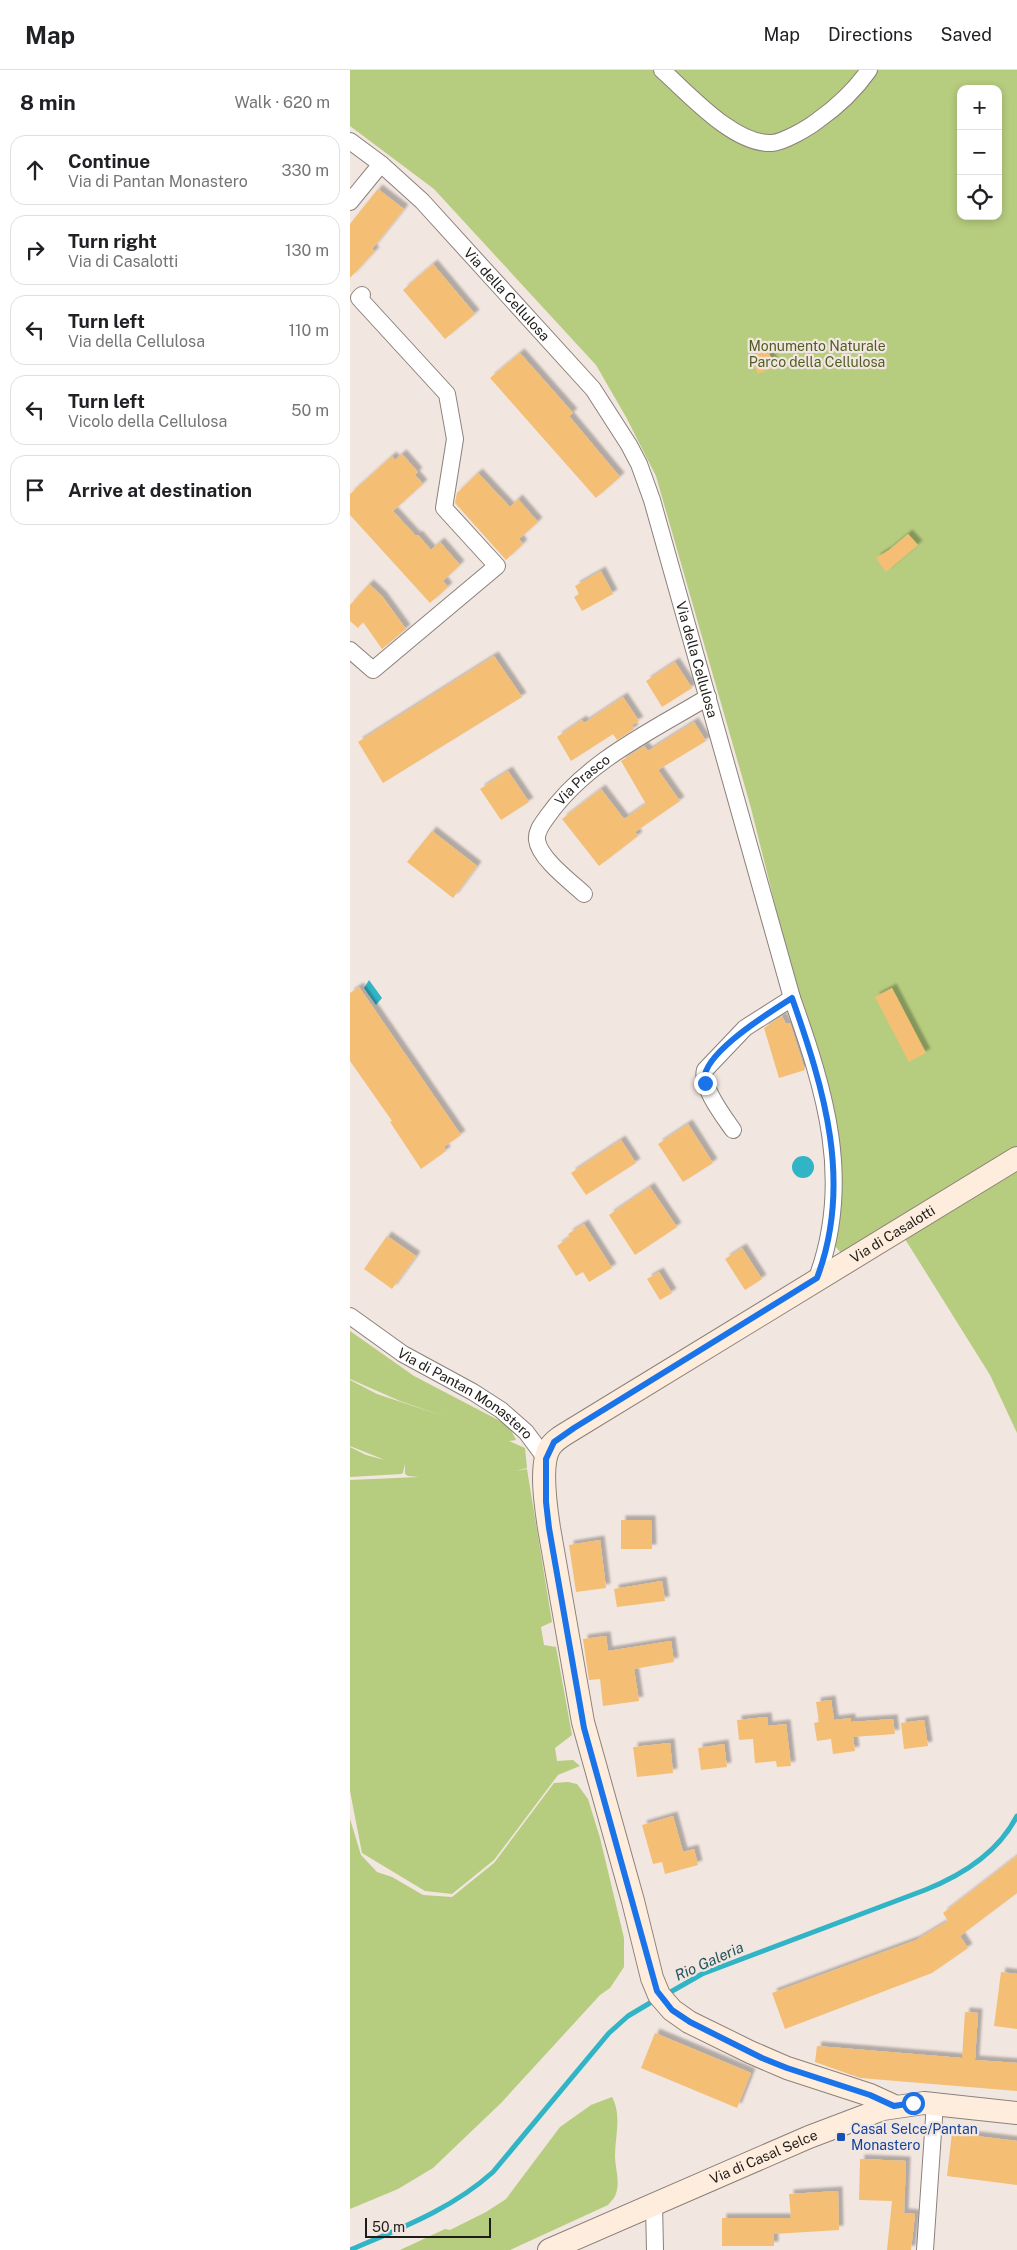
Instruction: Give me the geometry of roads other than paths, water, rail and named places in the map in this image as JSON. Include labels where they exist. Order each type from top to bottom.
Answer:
[{"type":"street","points":[[662,70],[712,115],[737,133],[757,141],[773,143],[810,126],[839,105],[869,70]]},
{"type":"street","name":"Via della Cellulosa","points":[[350,141],[381,164],[422,200],[583,378],[615,422],[639,464],[652,500],[792,998],[824,1096],[834,1162],[834,1193],[830,1234],[817,1278]]},
{"type":"street","points":[[350,202],[381,164]]},
{"type":"street","points":[[350,650],[373,670],[498,566],[444,508],[455,439],[447,394],[359,298],[362,295]]},
{"type":"street","name":"Via Prasco","points":[[584,894],[542,853],[537,838],[540,828],[568,792],[598,765],[708,697]]},
{"type":"street","points":[[733,1130],[707,1087],[704,1076],[705,1070],[745,1028],[792,998]]},
{"type":"street","name":"Via di Casalotti","points":[[546,1459],[554,1442],[574,1428],[817,1278],[1017,1158]]},
{"type":"street","name":"Via di Pantan Monastero","points":[[350,1316],[403,1354],[473,1392],[501,1410],[526,1432],[546,1459]]},
{"type":"street","points":[[546,1459],[546,1502],[549,1528],[582,1716],[648,1962],[659,1995],[672,2010],[690,2022],[781,2066],[851,2088],[894,2106]]},
{"type":"street","name":"Via di Casal Selce","points":[[549,2250],[654,2203],[861,2116],[894,2106],[913,2103],[934,2104],[1017,2112]]},
{"type":"street","points":[[925,2250],[934,2104]]},
{"type":"street","points":[[654,2203],[655,2250]]},
{"type":"water","points":[[369,980],[382,998],[376,1005],[364,988]]},
{"type":"water","points":[[803,1156],[811,1159],[814,1167],[811,1175],[803,1178],[795,1175],[792,1167],[795,1159]]},
{"type":"waterway","name":"Rio Galeria","points":[[667,1994],[702,1974],[925,1890],[953,1877],[990,1852],[1017,1816]]},
{"type":"waterway","name":"Rio Galeria","points":[[350,2250],[425,2217],[461,2197],[493,2172],[609,2033],[628,2016],[655,2000]]},
{"type":"place","name":"Casal Selce/Pantan Monastero","points":[[841,2137]]},
{"type":"park label","name":"Monumento Naturale Parco della Cellulosa","points":[[817,354]]}]
